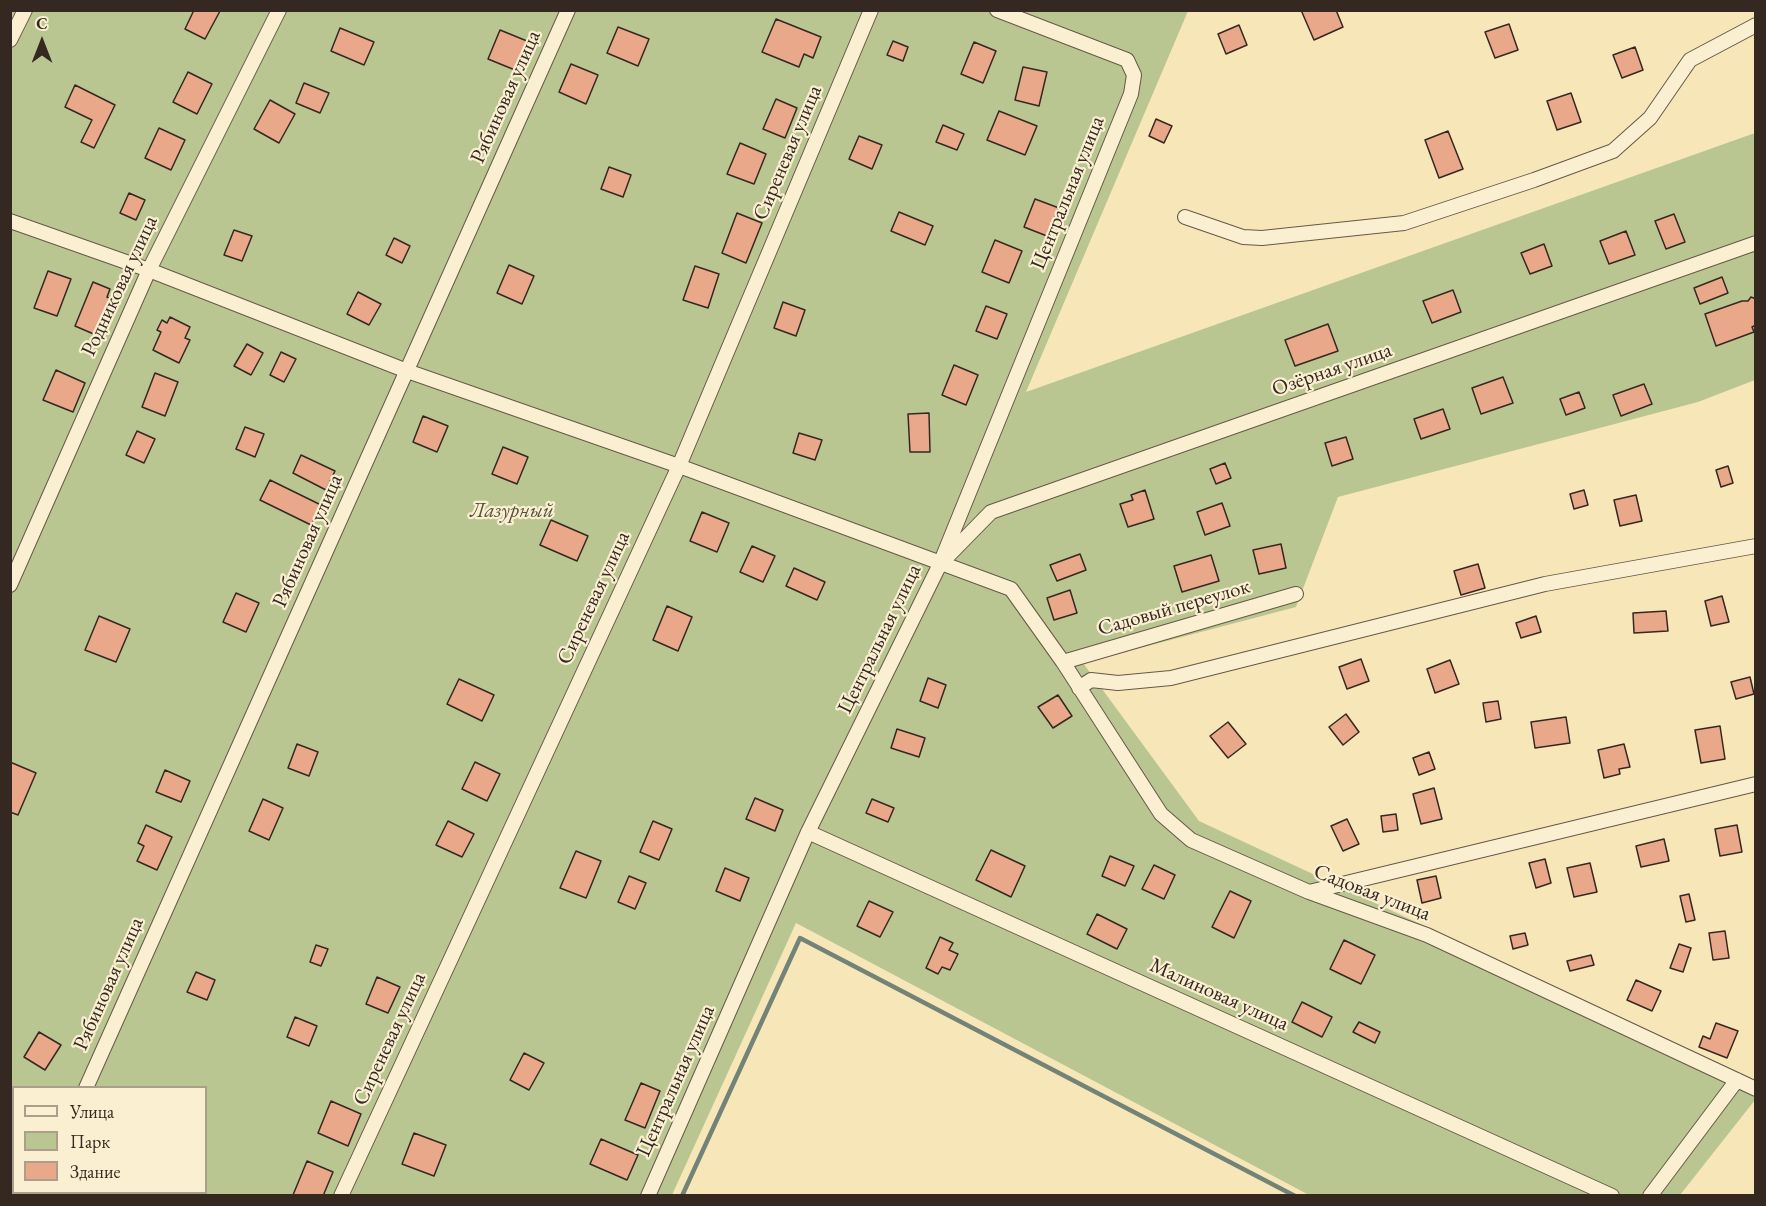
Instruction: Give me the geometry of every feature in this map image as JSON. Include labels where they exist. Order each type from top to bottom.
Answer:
[{"type":"street","points":[[10,40],[25,10]]},
{"type":"street","name":"Родниковая улица","points":[[10,585],[149,270],[279,10]]},
{"type":"street","name":"Рябиновая улица","points":[[87,1086],[568,10]]},
{"type":"street","name":"Сиреневая улица","points":[[341,1196],[679,466],[871,10]]},
{"type":"street","name":"Центральная улица","points":[[648,1196],[808,832],[940,564],[1131,94],[1134,75],[1127,60],[998,10]]},
{"type":"street","points":[[1185,217],[1244,237],[1262,238],[1404,223],[1534,180],[1613,151],[1650,118],[1690,60],[1755,25]]},
{"type":"street","name":"Садовая улица","points":[[10,221],[149,270],[407,370],[679,466],[1011,589],[1063,662],[1161,814],[1191,840],[1309,892],[1427,935],[1755,1089]]},
{"type":"street","name":"Озёрная улица","points":[[940,564],[991,512],[1755,243]]},
{"type":"street","points":[[1079,688],[1091,680],[1118,683],[1171,678],[1545,584],[1755,546]]},
{"type":"street","name":"Садовый переулок","points":[[1063,662],[1296,594]]},
{"type":"street","points":[[1309,892],[1755,784]]},
{"type":"street","name":"Малиновая улица","points":[[808,832],[1612,1196]]},
{"type":"street","points":[[1650,1196],[1737,1080]]},
{"type":"green space","name":"Лазурный","points":[[10,11],[1188,11],[1026,392],[1755,133],[1755,380],[1698,402],[1338,497],[1296,607],[1083,663],[1199,821],[1755,1081],[1755,1100],[1680,1195],[1309,1195],[796,923],[672,1195],[11,1195]]},
{"type":"building","points":[[194,10],[220,11],[205,39],[185,29]]},
{"type":"building","points":[[1301,10],[1336,10],[1343,27],[1314,40]]},
{"type":"building","points":[[776,19],[821,37],[813,58],[804,54],[799,67],[762,52]]},
{"type":"building","points":[[1509,24],[1518,50],[1495,58],[1485,32]]},
{"type":"building","points":[[1239,25],[1247,45],[1226,54],[1218,34]]},
{"type":"building","points":[[618,27],[649,39],[638,66],[607,53]]},
{"type":"building","points":[[340,28],[374,42],[364,65],[331,51]]},
{"type":"building","points":[[500,30],[527,41],[515,70],[488,59]]},
{"type":"building","points":[[893,41],[908,47],[903,61],[887,55]]},
{"type":"building","points":[[974,42],[996,51],[983,83],[961,74]]},
{"type":"building","points":[[1635,47],[1643,70],[1622,78],[1613,55]]},
{"type":"building","points":[[571,64],[598,75],[586,104],[559,92]]},
{"type":"building","points":[[1023,67],[1047,72],[1039,106],[1015,100]]},
{"type":"building","points":[[188,72],[212,84],[197,114],[173,102]]},
{"type":"building","points":[[304,83],[329,93],[320,113],[296,103]]},
{"type":"building","points":[[75,85],[115,105],[94,148],[81,142],[92,120],[65,107]]},
{"type":"building","points":[[1571,93],[1581,122],[1557,130],[1547,101]]},
{"type":"building","points":[[776,99],[797,108],[785,138],[763,129]]},
{"type":"building","points":[[270,100],[295,114],[279,143],[254,129]]},
{"type":"building","points":[[999,111],[1037,126],[1025,155],[987,140]]},
{"type":"building","points":[[1156,119],[1172,126],[1164,143],[1149,136]]},
{"type":"building","points":[[943,125],[964,134],[957,150],[936,142]]},
{"type":"building","points":[[159,128],[185,140],[171,170],[145,158]]},
{"type":"building","points":[[1448,131],[1463,169],[1439,178],[1425,140]]},
{"type":"building","points":[[859,136],[882,145],[872,169],[849,159]]},
{"type":"building","points":[[740,143],[766,154],[754,184],[727,174]]},
{"type":"building","points":[[609,167],[631,175],[623,197],[601,189]]},
{"type":"building","points":[[129,193],[145,200],[136,220],[120,213]]},
{"type":"building","points":[[1035,199],[1059,208],[1047,236],[1024,227]]},
{"type":"building","points":[[899,212],[933,226],[925,245],[891,231]]},
{"type":"building","points":[[737,213],[762,223],[746,263],[722,253]]},
{"type":"building","points":[[1674,214],[1685,242],[1666,249],[1655,221]]},
{"type":"building","points":[[234,230],[252,236],[242,261],[224,255]]},
{"type":"building","points":[[1626,231],[1635,255],[1609,264],[1600,241]]},
{"type":"building","points":[[394,238],[410,246],[402,263],[386,255]]},
{"type":"building","points":[[995,240],[1022,251],[1009,283],[982,272]]},
{"type":"building","points":[[1544,244],[1552,266],[1530,274],[1521,253]]},
{"type":"building","points":[[509,265],[534,276],[522,304],[497,293]]},
{"type":"building","points":[[695,266],[719,274],[708,308],[683,300]]},
{"type":"building","points":[[48,271],[71,279],[57,316],[34,308]]},
{"type":"building","points":[[1722,277],[1728,293],[1700,304],[1694,288]]},
{"type":"building","points":[[93,282],[110,289],[107,297],[111,299],[105,323],[101,322],[96,335],[75,326]]},
{"type":"building","points":[[1453,290],[1461,312],[1432,323],[1423,301]]},
{"type":"building","points":[[358,292],[381,304],[369,325],[347,314]]},
{"type":"building","points":[[1751,297],[1756,299],[1756,325],[1752,327],[1754,332],[1716,346],[1705,314],[1748,301]]},
{"type":"building","points":[[783,302],[805,310],[796,336],[774,328]]},
{"type":"building","points":[[986,306],[1007,314],[997,339],[976,331]]},
{"type":"building","points":[[170,317],[190,327],[185,338],[190,340],[179,363],[153,350],[161,332],[157,330],[162,320],[167,323]]},
{"type":"building","points":[[1328,324],[1338,351],[1295,366],[1285,340]]},
{"type":"building","points":[[247,344],[263,353],[251,375],[234,366]]},
{"type":"building","points":[[281,352],[296,359],[284,382],[270,375]]},
{"type":"building","points":[[954,365],[978,375],[966,405],[942,395]]},
{"type":"building","points":[[56,370],[85,383],[73,412],[43,400]]},
{"type":"building","points":[[155,373],[178,382],[165,416],[142,407]]},
{"type":"building","points":[[1503,377],[1513,403],[1481,414],[1472,388]]},
{"type":"building","points":[[1644,384],[1652,404],[1621,416],[1613,395]]},
{"type":"building","points":[[1579,392],[1585,408],[1566,415],[1560,399]]},
{"type":"building","points":[[1443,409],[1450,429],[1421,439],[1414,419]]},
{"type":"building","points":[[929,413],[930,452],[910,452],[908,414]]},
{"type":"building","points":[[423,416],[448,426],[437,452],[413,442]]},
{"type":"building","points":[[245,427],[264,434],[255,457],[236,449]]},
{"type":"building","points":[[137,431],[155,439],[144,463],[126,455]]},
{"type":"building","points":[[799,433],[822,440],[815,460],[793,453]]},
{"type":"building","points":[[1346,437],[1353,459],[1332,466],[1325,443]]},
{"type":"building","points":[[503,447],[528,457],[517,484],[492,474]]},
{"type":"building","points":[[301,455],[335,471],[326,490],[293,473]]},
{"type":"building","points":[[1225,463],[1231,478],[1216,484],[1210,469]]},
{"type":"building","points":[[1728,466],[1733,483],[1721,487],[1716,470]]},
{"type":"building","points":[[270,480],[321,505],[311,525],[260,500]]},
{"type":"building","points":[[1145,490],[1154,519],[1128,527],[1120,504],[1133,500],[1131,495]]},
{"type":"building","points":[[1584,490],[1588,505],[1574,509],[1570,494]]},
{"type":"building","points":[[1636,495],[1642,521],[1620,526],[1614,500]]},
{"type":"building","points":[[1222,503],[1230,526],[1205,535],[1197,512]]},
{"type":"building","points":[[702,512],[729,523],[717,552],[690,541]]},
{"type":"building","points":[[551,520],[588,536],[577,561],[540,545]]},
{"type":"building","points":[[1281,544],[1286,568],[1259,574],[1253,550]]},
{"type":"building","points":[[752,546],[775,556],[763,582],[740,572]]},
{"type":"building","points":[[1080,554],[1086,570],[1057,581],[1050,565]]},
{"type":"building","points":[[1211,555],[1219,581],[1182,592],[1174,566]]},
{"type":"building","points":[[1478,564],[1485,588],[1461,595],[1454,571]]},
{"type":"building","points":[[794,568],[825,582],[817,600],[786,586]]},
{"type":"building","points":[[1070,590],[1077,613],[1054,620],[1047,598]]},
{"type":"building","points":[[236,593],[259,603],[246,632],[223,622]]},
{"type":"building","points":[[1722,596],[1729,622],[1711,626],[1705,601]]},
{"type":"building","points":[[667,606],[692,617],[678,651],[653,640]]},
{"type":"building","points":[[1666,611],[1668,631],[1634,633],[1633,613]]},
{"type":"building","points":[[99,616],[130,629],[116,662],[85,650]]},
{"type":"building","points":[[1536,616],[1541,632],[1521,638],[1516,623]]},
{"type":"building","points":[[1361,659],[1369,681],[1347,689],[1339,667]]},
{"type":"building","points":[[1450,660],[1459,684],[1435,693],[1427,669]]},
{"type":"building","points":[[1750,677],[1754,694],[1736,699],[1731,682]]},
{"type":"building","points":[[928,678],[946,685],[938,708],[920,701]]},
{"type":"building","points":[[459,679],[494,695],[482,721],[447,704]]},
{"type":"building","points":[[1058,695],[1072,716],[1053,728],[1038,707]]},
{"type":"building","points":[[1498,701],[1501,719],[1486,722],[1483,703]]},
{"type":"building","points":[[1346,714],[1359,732],[1343,745],[1329,727]]},
{"type":"building","points":[[1566,717],[1570,743],[1535,748],[1531,722]]},
{"type":"building","points":[[1228,722],[1246,744],[1228,758],[1210,736]]},
{"type":"building","points":[[1720,726],[1725,759],[1701,763],[1695,730]]},
{"type":"building","points":[[897,729],[925,738],[919,757],[891,748]]},
{"type":"building","points":[[297,744],[318,752],[309,776],[288,768]]},
{"type":"building","points":[[1624,744],[1630,767],[1619,769],[1620,774],[1604,778],[1598,750]]},
{"type":"building","points":[[1429,752],[1435,769],[1419,775],[1413,758]]},
{"type":"building","points":[[10,762],[36,773],[18,815],[10,812]]},
{"type":"building","points":[[475,762],[500,774],[487,801],[462,789]]},
{"type":"building","points":[[165,770],[190,781],[181,802],[156,792]]},
{"type":"building","points":[[1434,788],[1442,819],[1421,824],[1413,794]]},
{"type":"building","points":[[755,798],[783,810],[775,831],[746,819]]},
{"type":"building","points":[[263,799],[283,808],[269,840],[249,831]]},
{"type":"building","points":[[872,799],[894,808],[888,822],[866,813]]},
{"type":"building","points":[[1396,814],[1398,830],[1383,832],[1381,816]]},
{"type":"building","points":[[1347,819],[1359,844],[1343,851],[1331,826]]},
{"type":"building","points":[[448,821],[474,834],[462,857],[436,845]]},
{"type":"building","points":[[653,821],[672,829],[659,860],[640,852]]},
{"type":"building","points":[[146,825],[172,837],[157,870],[137,861],[144,846],[138,843]]},
{"type":"building","points":[[1737,825],[1742,852],[1720,856],[1715,829]]},
{"type":"building","points":[[1664,839],[1669,861],[1641,867],[1636,846]]},
{"type":"building","points":[[991,850],[1025,866],[1011,897],[976,880]]},
{"type":"building","points":[[576,851],[601,861],[586,898],[560,888]]},
{"type":"building","points":[[1110,856],[1134,866],[1125,886],[1102,876]]},
{"type":"building","points":[[1545,859],[1551,883],[1536,888],[1529,863]]},
{"type":"building","points":[[1590,863],[1597,892],[1574,897],[1567,868]]},
{"type":"building","points":[[1154,865],[1175,875],[1164,899],[1142,889]]},
{"type":"building","points":[[725,868],[749,878],[740,901],[716,891]]},
{"type":"building","points":[[629,876],[646,883],[635,909],[618,902]]},
{"type":"building","points":[[1436,876],[1441,898],[1422,903],[1417,880]]},
{"type":"building","points":[[1230,891],[1251,901],[1234,938],[1212,927]]},
{"type":"building","points":[[1689,894],[1695,920],[1686,922],[1680,896]]},
{"type":"building","points":[[869,901],[893,912],[880,937],[857,926]]},
{"type":"building","points":[[1097,914],[1127,929],[1117,949],[1087,934]]},
{"type":"building","points":[[1725,931],[1729,958],[1713,960],[1709,933]]},
{"type":"building","points":[[1525,933],[1528,945],[1513,949],[1510,936]]},
{"type":"building","points":[[940,937],[953,943],[949,950],[958,954],[950,970],[942,967],[938,974],[926,968]]},
{"type":"building","points":[[1344,940],[1375,955],[1361,984],[1330,969]]},
{"type":"building","points":[[1679,944],[1691,948],[1683,972],[1670,968]]},
{"type":"building","points":[[316,945],[328,949],[321,966],[310,962]]},
{"type":"building","points":[[1591,955],[1594,965],[1570,971],[1567,961]]},
{"type":"building","points":[[196,972],[215,980],[207,1000],[187,992]]},
{"type":"building","points":[[377,977],[400,987],[388,1013],[366,1004]]},
{"type":"building","points":[[1636,980],[1661,991],[1652,1011],[1627,1000]]},
{"type":"building","points":[[1302,1002],[1332,1017],[1322,1037],[1292,1022]]},
{"type":"building","points":[[295,1017],[317,1026],[309,1046],[287,1037]]},
{"type":"building","points":[[1359,1022],[1380,1032],[1375,1043],[1353,1032]]},
{"type":"building","points":[[1716,1023],[1738,1031],[1727,1058],[1699,1047],[1703,1036],[1710,1039]]},
{"type":"building","points":[[39,1032],[61,1045],[45,1070],[24,1057]]},
{"type":"building","points":[[524,1053],[544,1063],[529,1090],[510,1080]]},
{"type":"building","points":[[641,1083],[660,1091],[645,1128],[625,1120]]},
{"type":"building","points":[[10,1091],[12,1092],[12,1127],[10,1126]]},
{"type":"building","points":[[331,1101],[361,1114],[348,1146],[318,1133]]},
{"type":"building","points":[[414,1133],[446,1145],[434,1176],[402,1164]]},
{"type":"building","points":[[601,1139],[638,1155],[627,1180],[590,1164]]},
{"type":"building","points":[[307,1161],[333,1172],[323,1196],[293,1195]]},
{"type":"waterway","points":[[682,1196],[800,938],[1295,1196]]}]
